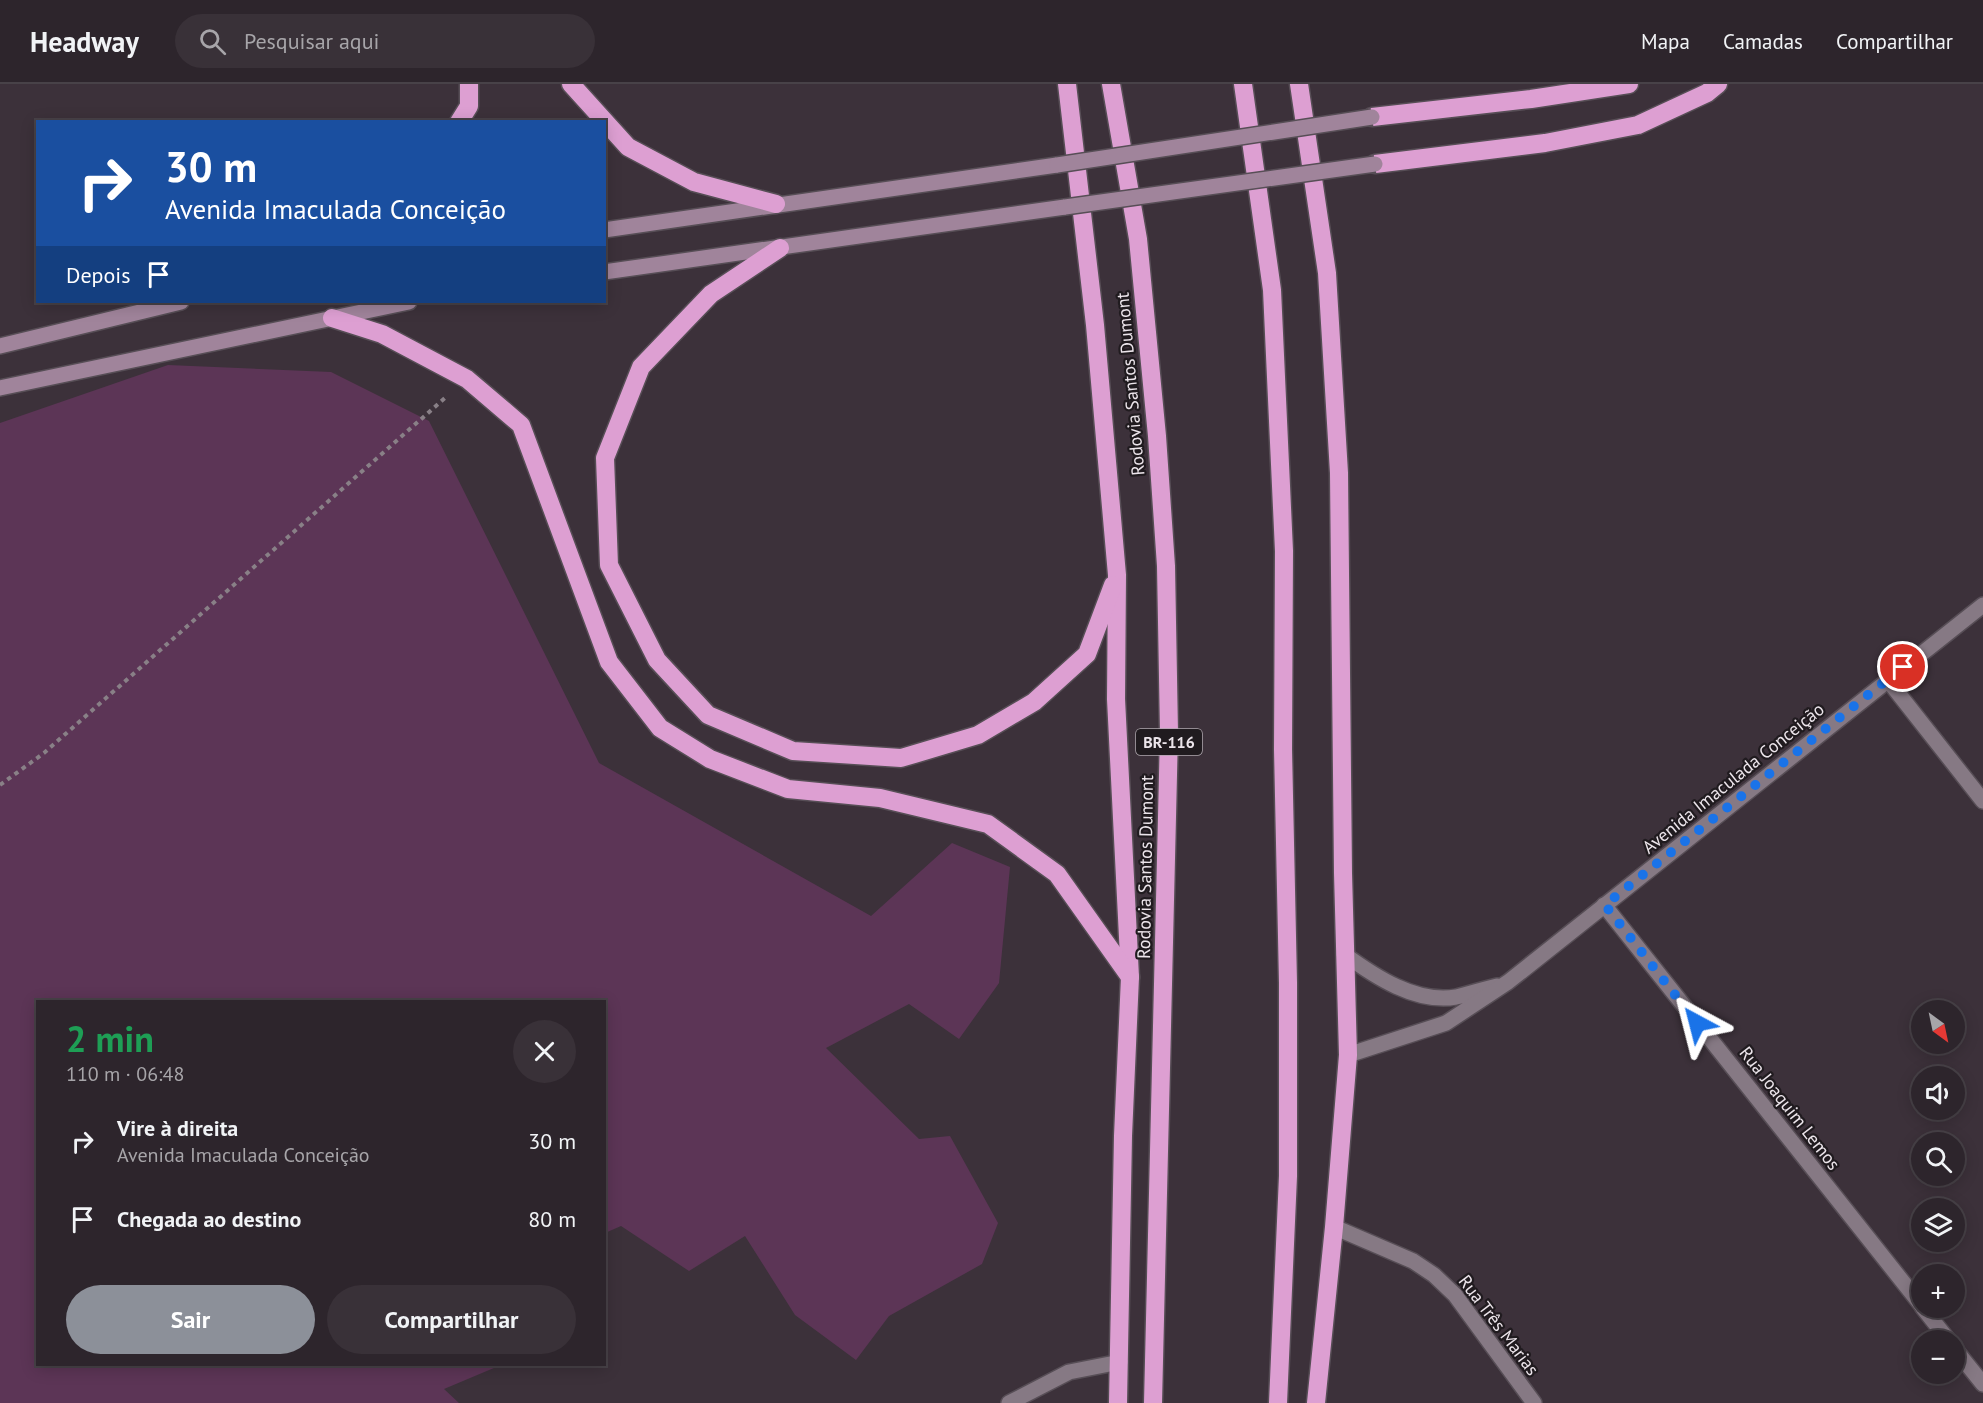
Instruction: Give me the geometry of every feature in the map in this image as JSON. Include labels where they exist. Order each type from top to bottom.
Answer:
[{"type":"highway","points":[[460,120],[469,106],[469,84]]},
{"type":"highway","points":[[571,84],[604,120]]},
{"type":"highway","points":[[1067,84],[1095,325],[1117,575],[1116,699],[1130,978],[1118,1403]]},
{"type":"highway","name":"Rodovia Santos Dumont","points":[[1111,84],[1138,239],[1157,436],[1166,566],[1169,733],[1153,1403]]},
{"type":"highway","points":[[1243,84],[1272,290],[1284,551],[1283,749],[1288,983],[1288,1176],[1278,1403]]},
{"type":"highway","points":[[1299,84],[1327,273],[1339,473],[1344,954],[1348,1055],[1334,1227],[1316,1403]]},
{"type":"highway","points":[[1372,117],[1531,99],[1629,84]]},
{"type":"highway","points":[[1375,164],[1545,143],[1638,125],[1707,93],[1718,84]]},
{"type":"highway","points":[[606,123],[628,147],[694,182],[776,204]]},
{"type":"highway","points":[[780,248],[711,294],[641,367],[604,458],[609,565],[657,660],[708,716],[793,751],[901,758],[978,735],[1034,702],[1087,654],[1117,575]]},
{"type":"highway","points":[[332,318],[382,334],[467,379],[521,425],[609,662],[660,728],[710,759],[788,789],[880,798],[988,824],[1057,874],[1130,978]]},
{"type":"main road","points":[[606,230],[1372,117]]},
{"type":"main road","points":[[606,272],[1375,164]]},
{"type":"main road","points":[[0,346],[178,303]]},
{"type":"main road","points":[[0,388],[404,303]]},
{"type":"street","name":"Avenida Imaculada Conceição","points":[[1348,1055],[1446,1023],[1509,982],[1983,605]]},
{"type":"street","points":[[1887,680],[1983,801]]},
{"type":"street","name":"Rua Joaquim Lemos","points":[[1605,905],[1911,1293]]},
{"type":"street","points":[[1344,954],[1372,974],[1429,997],[1454,997],[1509,982]]},
{"type":"street","name":"Rua Três Marias","points":[[1334,1227],[1413,1261],[1434,1275],[1455,1295],[1534,1403]]},
{"type":"street","name":"Rua Joaquim Lemos","points":[[1931,1318],[1940,1330]]},
{"type":"street","points":[[1009,1403],[1069,1372],[1120,1362]]},
{"type":"street","points":[[1965,1362],[1983,1384]]},
{"type":"path","points":[[0,785],[44,753],[467,379]]},
{"type":"shaded area","points":[[168,365],[331,372],[429,421],[599,763],[871,916],[952,843],[1010,867],[999,983],[959,1039],[909,1004],[826,1048],[919,1139],[950,1136],[998,1223],[982,1264],[889,1316],[856,1360],[795,1315],[745,1236],[689,1271],[621,1226],[606,1233],[606,1000],[36,1000],[36,1366],[499,1366],[444,1389],[459,1403],[0,1403],[0,423]]},
{"type":"route","points":[[1697,1023],[1605,905],[1903,667]]}]
